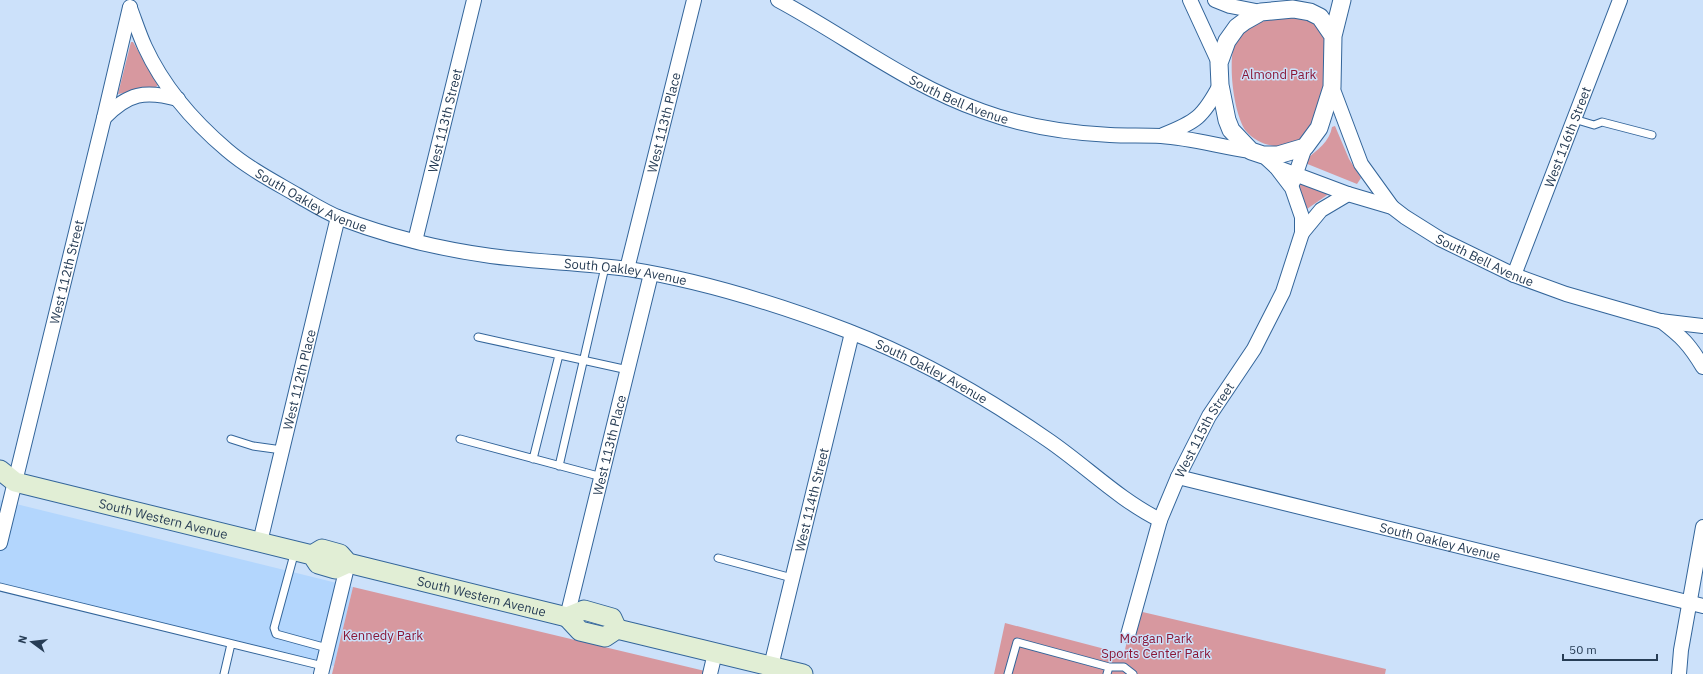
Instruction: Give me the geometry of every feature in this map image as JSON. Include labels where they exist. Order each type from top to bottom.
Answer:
[{"type":"main road","name":"South Western Avenue","points":[[0,470],[8,484],[304,553],[318,564],[335,569],[348,563],[567,617]]},
{"type":"main road","points":[[567,617],[584,610],[612,618],[617,629],[803,674]]},
{"type":"street","name":"West 113th Street","points":[[415,241],[474,0]]},
{"type":"street","name":"West 113th Place","points":[[627,269],[694,0]]},
{"type":"street","name":"South Bell Avenue","points":[[778,0],[813,19],[894,70],[933,91],[983,111],[1025,124],[1069,132],[1110,135],[1161,136],[1197,140],[1257,153],[1276,167],[1292,188]]},
{"type":"street","points":[[1190,0],[1219,63],[1220,85],[1226,120],[1231,130],[1257,153],[1278,155],[1305,147]]},
{"type":"street","points":[[1215,0],[1230,6],[1262,12],[1293,9],[1310,12],[1320,17],[1333,36]]},
{"type":"street","points":[[1293,9],[1309,0]]},
{"type":"street","points":[[1292,188],[1295,173],[1305,147],[1319,128],[1332,87],[1333,36],[1342,0]]},
{"type":"street","name":"West 116th Street","points":[[1514,274],[1620,0]]},
{"type":"street","name":"South Oakley Avenue","points":[[129,4],[145,47],[159,72],[178,99],[207,131],[239,159],[276,183],[338,217],[415,241],[490,256],[627,269],[730,291],[783,307],[852,333],[908,357],[962,386],[1050,441],[1138,509],[1160,520]]},
{"type":"street","name":"West 112th Street","points":[[0,543],[8,484],[104,118],[129,4]]},
{"type":"street","points":[[1219,63],[1227,41],[1237,28],[1245,21],[1262,12]]},
{"type":"street","name":"South Bell Avenue","points":[[1161,136],[1184,127],[1200,117],[1210,104],[1220,85]]},
{"type":"street","points":[[1332,87],[1361,164],[1392,207]]},
{"type":"street","points":[[104,118],[115,106],[138,95],[163,95],[178,99]]},
{"type":"street","name":"South Bell Avenue","points":[[1276,167],[1348,194],[1392,207],[1440,239],[1514,274],[1566,294],[1660,321],[1703,326]]},
{"type":"street","name":"West 115th Street","points":[[1128,635],[1160,520],[1178,477],[1209,416],[1254,349],[1280,298],[1302,233],[1302,217],[1292,188]]},
{"type":"street","name":"West 115th Street","points":[[1302,233],[1321,210],[1348,194]]},
{"type":"street","name":"West 112th Place","points":[[260,542],[338,217]]},
{"type":"street","name":"West 113th Place","points":[[567,617],[652,274]]},
{"type":"street","points":[[1660,321],[1683,338],[1694,351],[1703,367]]},
{"type":"street","name":"West 114th Street","points":[[771,666],[852,333]]},
{"type":"street","name":"South Oakley Avenue","points":[[1178,477],[1696,604]]},
{"type":"street","points":[[1679,674],[1681,650],[1696,604],[1703,527]]},
{"type":"street","points":[[322,670],[348,563]]},
{"type":"street","points":[[710,674],[716,653]]},
{"type":"lane","points":[[1574,119],[1594,125],[1602,122],[1652,135]]},
{"type":"lane","points":[[559,466],[605,267]]},
{"type":"lane","points":[[478,337],[628,370]]},
{"type":"lane","points":[[533,459],[559,355]]},
{"type":"lane","points":[[231,439],[254,446],[282,450]]},
{"type":"lane","points":[[460,439],[602,477]]},
{"type":"lane","points":[[304,553],[274,628],[276,634],[327,648]]},
{"type":"lane","points":[[718,558],[792,578]]},
{"type":"lane","points":[[0,587],[231,644],[322,670]]},
{"type":"lane","points":[[1008,674],[1017,642],[1108,670],[1124,668],[1132,674]]},
{"type":"lane","points":[[224,674],[231,644]]},
{"type":"shaded area","points":[[0,500],[353,587],[334,666],[0,585]]},
{"type":"green space","name":"Almond Park","points":[[1305,15],[1323,28],[1327,78],[1322,105],[1313,124],[1300,140],[1281,146],[1266,144],[1249,135],[1241,123],[1237,111],[1232,81],[1233,51],[1236,40],[1241,32],[1248,27],[1263,21]]},
{"type":"green space","points":[[131,42],[133,42],[158,85],[156,87],[118,94]]},
{"type":"green space","points":[[1335,126],[1349,159],[1361,178],[1357,184],[1305,163],[1306,159],[1319,149],[1326,141],[1332,127]]},
{"type":"green space","points":[[1301,179],[1330,193],[1307,209],[1298,184]]},
{"type":"green space","name":"Kennedy Park","points":[[353,587],[705,671],[705,674],[332,674]]},
{"type":"green space","name":"Morgan Park Sports Center Park","points":[[1134,610],[1386,669],[1385,674],[994,674],[1005,623],[1124,654]]}]
